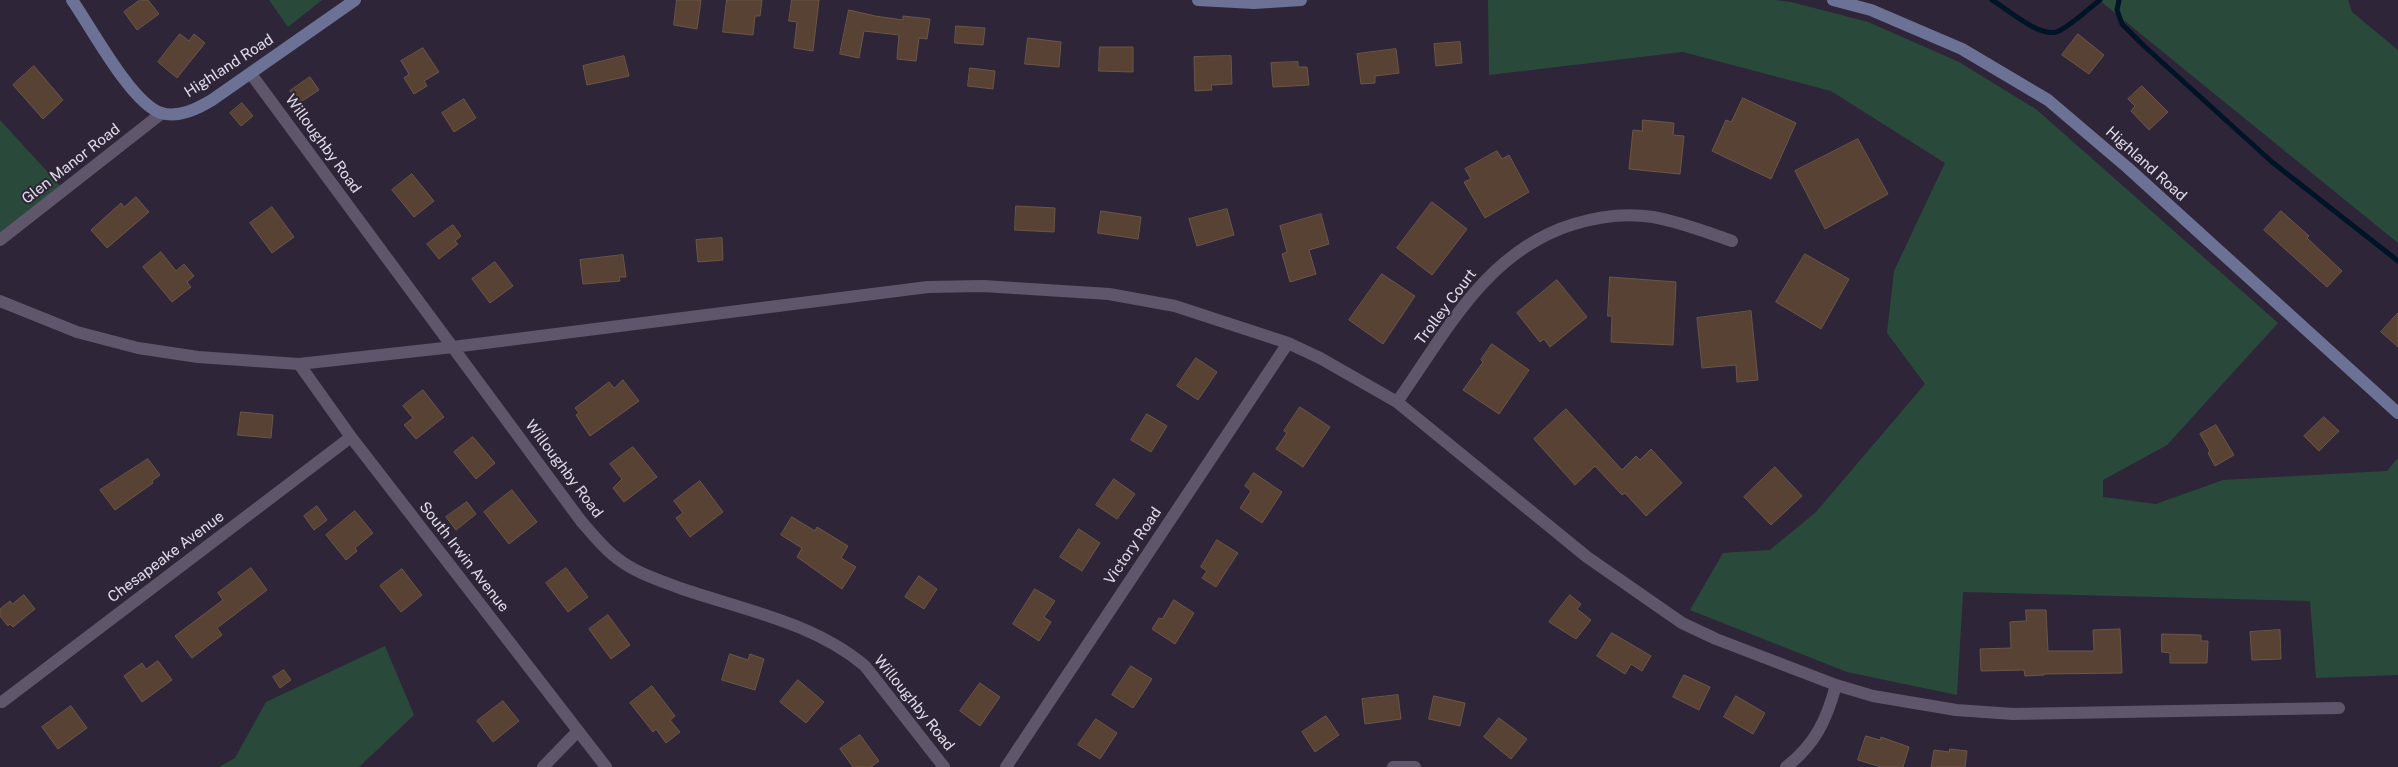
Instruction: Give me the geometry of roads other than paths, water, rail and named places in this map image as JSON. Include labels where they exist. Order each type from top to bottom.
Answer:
[{"type":"street","points":[[72,0],[128,84],[149,107],[162,113]]},
{"type":"street","name":"Highland Road","points":[[162,113],[186,113],[198,108],[251,74],[355,0]]},
{"type":"street","points":[[1198,0],[1254,4],[1302,0]]},
{"type":"street","name":"Highland Road","points":[[1833,0],[1871,10],[1962,49],[2048,100],[2128,168],[2398,414]]},
{"type":"street","name":"Willoughby Road","points":[[251,74],[581,521],[602,545],[619,560],[638,571],[666,583],[785,622],[833,642],[865,666],[944,767]]},
{"type":"street","name":"Glen Manor Road","points":[[0,240],[162,113]]},
{"type":"street","name":"Trolley Court","points":[[1397,402],[1477,288],[1498,266],[1524,246],[1551,231],[1587,220],[1618,215],[1651,217],[1684,224],[1732,241]]},
{"type":"street","points":[[0,301],[70,330],[138,348],[198,358],[299,364],[453,347],[928,287],[983,286],[1109,294],[1175,306],[1288,343],[1320,358],[1397,402],[1587,557],[1682,623],[1716,639],[1836,685],[1873,696],[1956,710],[2013,714],[2339,708]]},
{"type":"street","name":"Victory Road","points":[[1006,767],[1288,343]]},
{"type":"street","name":"South Irwin Avenue","points":[[299,364],[350,437],[606,767]]},
{"type":"street","name":"Chesapeake Avenue","points":[[2,702],[350,437]]},
{"type":"street","points":[[1786,767],[1801,756],[1814,741],[1824,723],[1836,685]]},
{"type":"street","points":[[543,767],[578,731]]},
{"type":"street","points":[[1393,767],[1415,767]]},
{"type":"waterway","points":[[1992,0],[2034,28],[2052,33],[2070,24],[2100,0]]},
{"type":"waterway","points":[[2119,0],[2117,10],[2122,24],[2143,45],[2272,162],[2398,261]]}]
